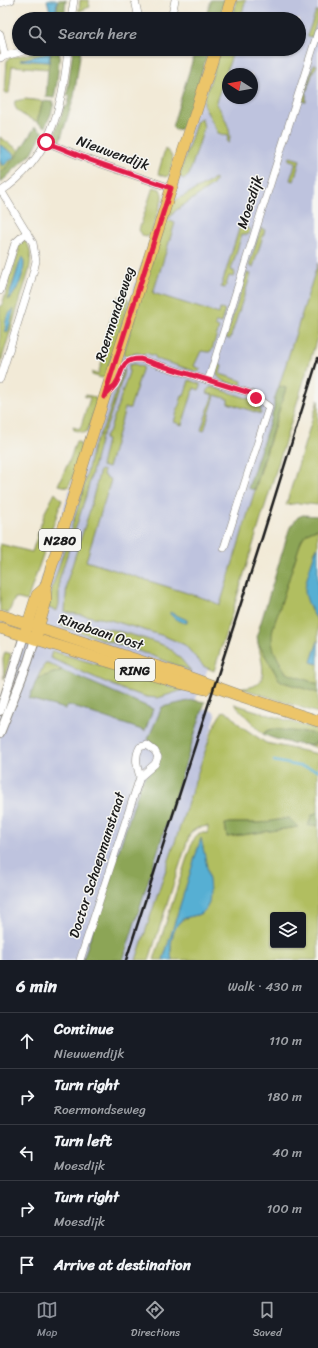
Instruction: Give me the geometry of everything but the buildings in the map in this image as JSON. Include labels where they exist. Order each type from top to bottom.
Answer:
[{"type":"main road","points":[[227,12],[231,0]]},
{"type":"main road","name":"Roermondseweg","points":[[29,638],[33,626],[37,595],[45,588],[104,397],[214,56]]},
{"type":"main road","name":"Ringbaan Oost","points":[[0,615],[180,674],[238,696],[318,721]]},
{"type":"main road","name":"Ringbaan Oost","points":[[0,628],[175,682],[238,696]]},
{"type":"street","points":[[0,3],[11,0]]},
{"type":"street","points":[[73,12],[74,0]]},
{"type":"street","points":[[135,0],[138,12]]},
{"type":"street","points":[[173,12],[176,0]]},
{"type":"street","name":"Moesdijk","points":[[207,380],[210,375],[318,32]]},
{"type":"street","points":[[0,34],[3,57]]},
{"type":"street","points":[[0,379],[36,262],[33,243],[1,192],[20,176],[37,157],[46,142],[59,109],[67,56]]},
{"type":"street","name":"Nieuwendijk","points":[[46,142],[90,160],[171,188]]},
{"type":"street","points":[[0,291],[15,243],[27,232]]},
{"type":"street","points":[[104,397],[116,384],[122,368],[128,360],[140,359],[250,393],[269,407],[224,548]]},
{"type":"street","name":"Roermondseweg","points":[[0,711],[29,638]]},
{"type":"street","name":"Roermondseweg","points":[[0,734],[28,662],[29,638]]},
{"type":"street","name":"Doctor Schaepmanstraat","points":[[80,960],[140,777]]},
{"type":"shaded area","points":[[231,0],[318,0],[318,289],[221,603],[207,671],[89,960],[0,960],[0,709],[137,278],[212,56],[306,56],[306,12],[227,12]]},
{"type":"shaded area","points":[[205,708],[215,712],[214,714],[216,715],[187,808],[136,960],[123,960],[202,711],[204,711]]},
{"type":"green space","points":[[58,0],[66,0],[65,12],[57,12]]},
{"type":"green space","points":[[80,0],[88,0],[90,7],[79,11]]},
{"type":"green space","points":[[211,0],[225,0],[221,12],[207,12]]},
{"type":"green space","points":[[236,0],[246,0],[242,12],[234,12]]},
{"type":"green space","points":[[316,11],[318,11],[318,18],[312,37],[307,36]]},
{"type":"green space","points":[[19,56],[36,56],[22,60],[48,62],[51,56],[48,69],[12,66],[9,93],[5,93],[7,61],[9,58]]},
{"type":"green space","points":[[51,56],[59,56],[54,98],[46,97]]},
{"type":"green space","points":[[72,56],[80,56],[74,97],[60,141],[57,140],[56,133],[64,107],[67,107],[70,96],[67,95]]},
{"type":"green space","points":[[194,56],[207,56],[186,124],[181,129],[175,130],[172,127]]},
{"type":"green space","points":[[219,56],[232,56],[228,68],[222,68],[222,84],[216,102],[230,132],[229,143],[227,142],[228,136],[218,133],[204,106],[204,100]]},
{"type":"green space","points":[[314,64],[317,65],[306,93],[306,102],[304,102],[302,99]]},
{"type":"green space","points":[[25,99],[43,101],[37,122],[22,114],[16,108],[15,101]]},
{"type":"green space","points":[[43,101],[54,102],[51,114],[45,127],[37,122]]},
{"type":"green space","points":[[202,118],[204,128],[189,175],[185,179],[181,178],[180,174],[197,120]]},
{"type":"green space","points":[[35,127],[43,132],[32,153],[0,183],[0,174],[15,158]]},
{"type":"green space","points":[[0,137],[19,150],[15,158],[0,174],[0,160],[2,165],[14,154],[0,145]]},
{"type":"green space","points":[[165,149],[171,155],[173,161],[169,175],[166,177],[158,174]]},
{"type":"green space","points":[[290,157],[300,160],[294,181],[290,180],[296,162],[289,160]]},
{"type":"green space","points":[[215,179],[212,186],[175,211],[170,218],[167,217],[171,204],[176,200]]},
{"type":"green space","points":[[153,187],[160,189],[162,199],[151,234],[147,237],[143,236],[139,230]]},
{"type":"green space","points":[[165,219],[175,223],[153,293],[219,314],[220,309],[225,310],[221,323],[216,322],[215,326],[219,328],[212,350],[209,352],[201,351],[194,366],[201,369],[198,372],[156,359],[155,356],[146,353],[144,355],[137,353],[127,356],[123,355]]},
{"type":"green space","points":[[240,226],[248,228],[250,231],[247,235],[242,234],[231,270],[234,271],[235,275],[233,277],[229,276],[225,288],[221,287]]},
{"type":"green space","points":[[261,228],[265,230],[253,267],[249,266]]},
{"type":"green space","points":[[20,241],[26,241],[28,244],[31,259],[30,267],[0,365],[0,306],[2,305],[9,283],[7,279],[8,275],[12,273],[19,250],[17,246]],"holes":[[[21,259],[24,264],[19,283],[10,299],[8,298]]]},
{"type":"green space","points":[[318,263],[318,335],[214,671],[203,666],[185,645],[164,636],[110,620],[65,612],[67,581],[89,513],[100,470],[104,471],[103,475],[111,480],[86,561],[206,599],[220,605],[286,388],[279,386]]},
{"type":"green space","points":[[247,273],[251,274],[230,339],[226,338]]},
{"type":"green space","points":[[119,296],[127,298],[129,301],[105,377],[102,378],[92,375],[92,372],[98,374],[112,329],[108,327]]},
{"type":"green space","points":[[134,364],[143,367],[130,408],[125,408],[108,468],[101,466],[107,440],[104,439],[110,429],[129,372],[129,365]]},
{"type":"green space","points":[[218,364],[222,366],[220,374],[242,381],[241,386],[226,382],[219,378],[217,374]]},
{"type":"green space","points":[[123,370],[125,370],[108,423],[101,437],[86,496],[59,580],[59,604],[57,611],[48,608],[52,588],[82,495],[93,447],[106,422]]},
{"type":"green space","points":[[189,380],[200,384],[201,386],[199,390],[194,388],[182,425],[174,422],[182,396],[184,396]]},
{"type":"green space","points":[[279,386],[286,388],[254,490],[248,488],[274,408],[274,400]]},
{"type":"green space","points":[[212,387],[256,401],[260,405],[261,414],[228,403],[228,399],[215,395],[204,431],[201,430],[213,395],[207,393],[209,388]]},
{"type":"green space","points":[[84,396],[95,397],[97,403],[88,430],[84,433],[74,430],[73,427],[80,429],[90,398]]},
{"type":"green space","points":[[318,400],[318,505],[299,503],[286,505]]},
{"type":"green space","points":[[76,441],[80,443],[81,448],[78,465],[68,487],[58,485],[70,459]]},
{"type":"green space","points":[[55,493],[62,500],[27,601],[15,598],[8,614],[0,611],[0,544],[32,552],[45,512]]},
{"type":"green space","points":[[303,515],[318,516],[318,529],[308,533],[301,541],[273,628],[272,641],[275,652],[286,673],[318,684],[318,693],[280,681],[258,643],[257,635],[290,527],[298,517]]},
{"type":"green space","points":[[318,529],[318,546],[314,553],[310,609],[318,621],[318,641],[311,662],[318,664],[318,684],[287,674],[274,653],[271,640],[273,628],[301,541],[305,534]]},
{"type":"green space","points":[[62,621],[114,630],[168,647],[191,671],[148,654],[61,626]]},
{"type":"green space","points":[[258,643],[280,681],[318,693],[318,713],[241,688],[251,687],[257,684],[261,679],[263,666]]},
{"type":"green space","points":[[52,651],[183,690],[158,698],[147,697],[124,690],[50,658]]},
{"type":"green space","points":[[5,652],[11,654],[4,679],[3,659]]},
{"type":"green space","points":[[45,663],[48,663],[62,670],[37,679]]},
{"type":"green space","points":[[62,670],[153,709],[145,731],[68,705],[65,709],[29,699],[37,679]]},
{"type":"green space","points":[[193,700],[205,702],[123,960],[83,960],[140,786],[143,779],[154,768],[157,752],[148,739],[162,707]]},
{"type":"green space","points":[[234,704],[318,730],[318,748],[308,745],[315,744],[317,741],[317,736],[269,730],[263,734]]},
{"type":"green space","points":[[224,711],[230,714],[241,726],[266,743],[318,754],[318,812],[312,815],[308,826],[318,825],[318,960],[172,960],[171,943],[177,926],[184,919],[200,914],[201,839],[163,960],[154,960],[192,842],[199,833],[208,833],[208,826],[197,828],[190,833],[149,960],[136,960],[203,757],[218,719]],"holes":[[[289,818],[298,827],[227,837],[225,824],[261,823]]]},
{"type":"green space","points":[[273,729],[312,733],[318,738],[315,744],[303,745],[281,741],[263,734]]},
{"type":"green space","points":[[318,812],[318,825],[308,826],[312,815]]},
{"type":"green space","points":[[289,818],[298,827],[227,837],[225,824],[261,823]]},
{"type":"water","points":[[47,0],[57,0],[56,12],[50,12]]},
{"type":"water","points":[[37,56],[50,56],[49,62],[20,60]]},
{"type":"water","points":[[0,145],[14,154],[14,157],[3,166],[0,160]]},
{"type":"water","points":[[23,257],[24,268],[21,280],[15,292],[8,300],[21,259]]},
{"type":"water","points":[[14,309],[8,331],[6,332],[6,319]]},
{"type":"water","points":[[318,546],[318,621],[307,600],[305,588]]},
{"type":"water","points":[[170,612],[187,620],[187,623],[176,619],[170,614]]},
{"type":"water","points":[[318,641],[318,664],[311,662]]},
{"type":"water","points":[[201,838],[209,882],[210,899],[204,911],[185,918],[177,925],[172,936],[171,943],[172,960],[163,960]]},
{"type":"waterway","points":[[274,761],[318,770]]},
{"type":"railway","points":[[126,960],[262,538],[318,358]]},
{"type":"route","points":[[46,142],[90,160],[171,188],[104,397],[116,384],[122,368],[128,360],[140,359],[250,393],[256,398]]}]
